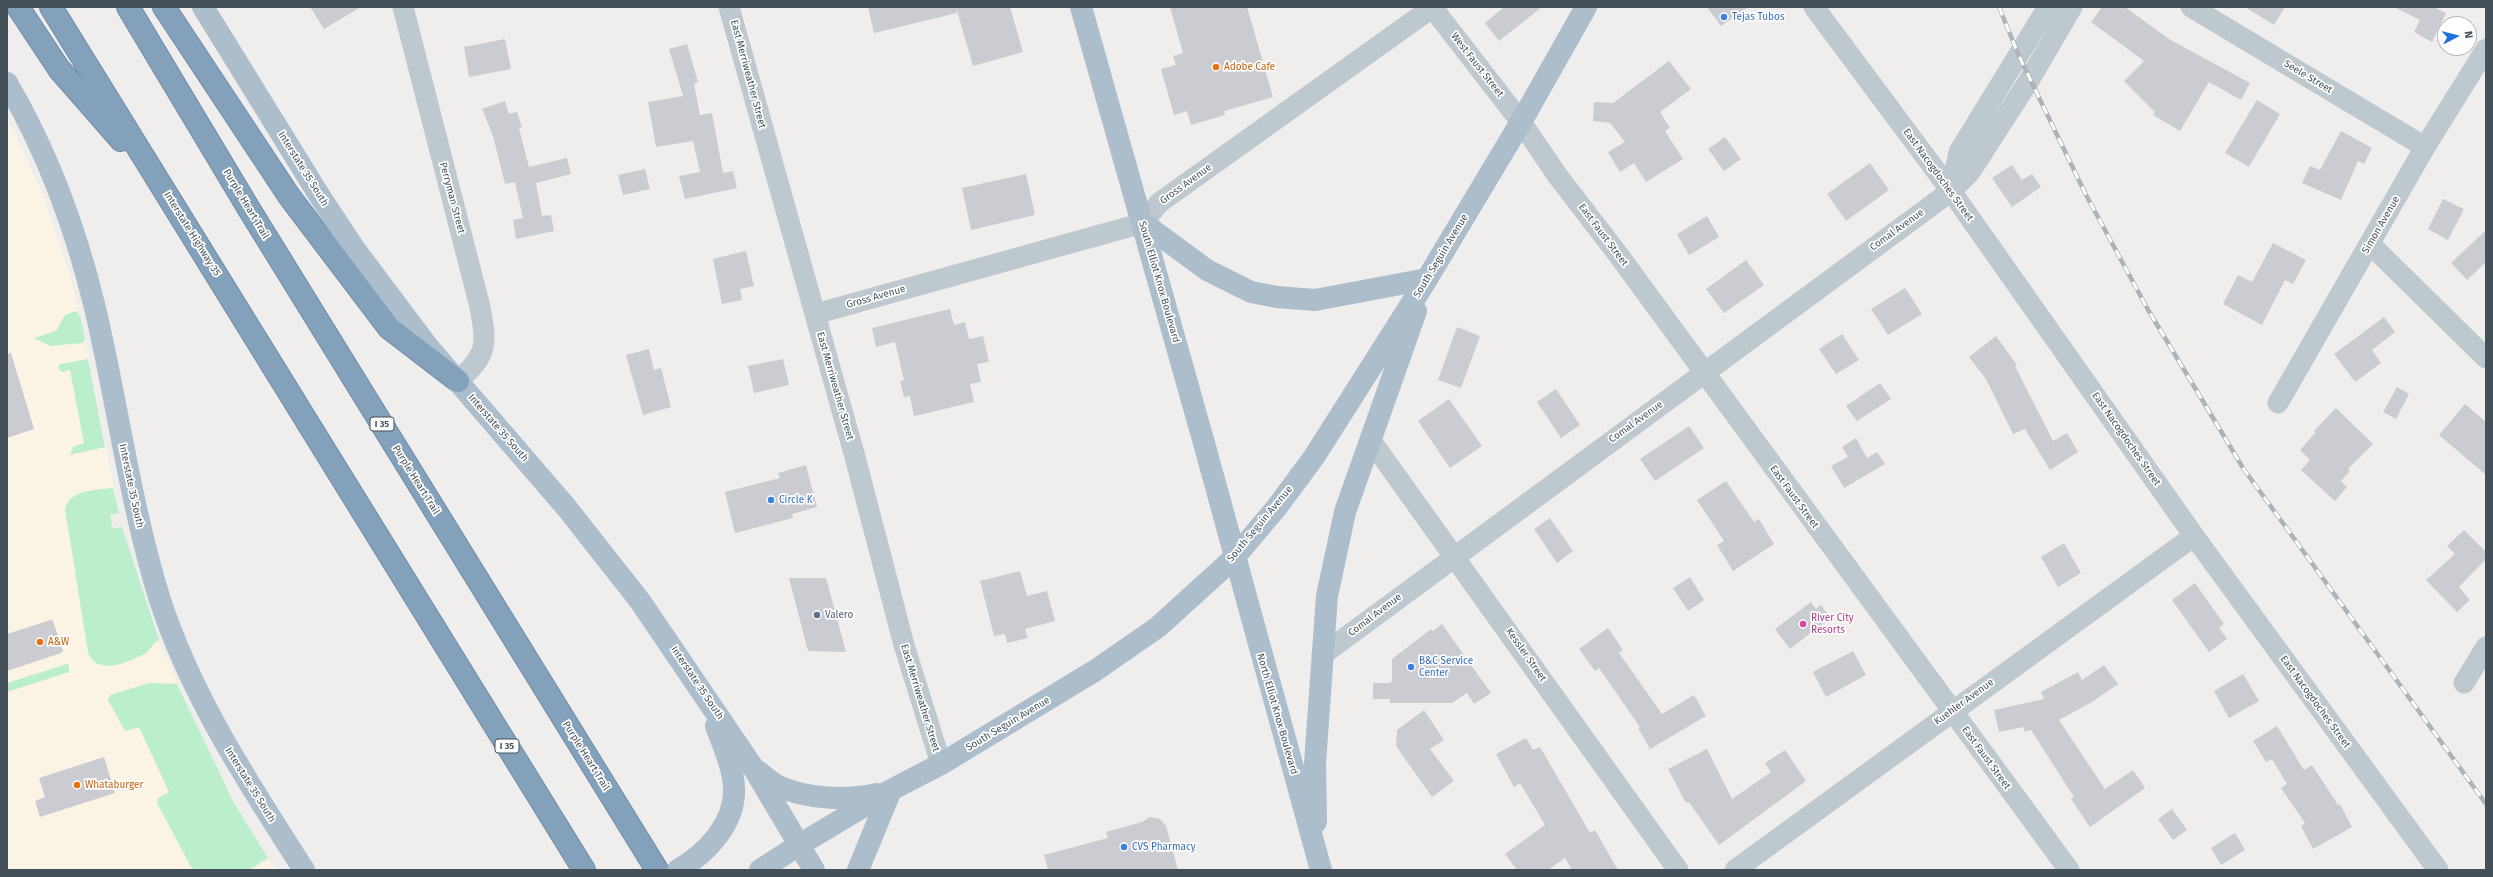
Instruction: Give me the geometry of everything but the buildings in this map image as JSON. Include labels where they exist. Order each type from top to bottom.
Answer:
[{"type":"highway","points":[[18,7],[60,69],[166,193]]},
{"type":"highway","name":"Interstate Highway 35","points":[[51,7],[584,870]]},
{"type":"highway","name":"Purple Heart Trail","points":[[128,7],[253,216],[657,870]]},
{"type":"highway","points":[[164,7],[289,196],[384,322],[389,328],[458,381]]},
{"type":"main road","name":"Interstate 35 South","points":[[203,7],[319,196],[354,248],[400,311],[607,559],[670,643],[754,769],[814,870]]},
{"type":"main road","name":"South Elliot Knox Boulevard","points":[[1081,7],[1143,223],[1234,558]]},
{"type":"main road","name":"South Seguin Avenue","points":[[760,870],[798,845],[891,790],[940,764],[1130,648],[1158,627],[1234,558],[1277,507],[1314,457],[1427,279],[1521,122],[1586,7]]},
{"type":"main road","name":"Interstate 35 South","points":[[7,82],[41,148],[77,244],[95,308],[132,496],[161,601],[181,656],[224,743],[304,870]]},
{"type":"main road","points":[[1143,223],[1208,270],[1251,292],[1277,297],[1314,300],[1427,279],[1372,442],[1345,512],[1327,596],[1314,763],[1319,864]]},
{"type":"main road","name":"North Elliot Knox Boulevard","points":[[1234,558],[1319,864]]},
{"type":"main road","points":[[678,870],[704,852],[726,822],[732,805],[734,787],[727,758],[705,696]]},
{"type":"main road","points":[[754,769],[776,785],[811,795],[848,798],[891,790]]},
{"type":"main road","points":[[858,870],[891,790]]},
{"type":"street","name":"Perryman Street","points":[[402,7],[480,307],[484,329],[484,342],[481,357],[475,366],[458,381]]},
{"type":"street","name":"East Merriweather Street","points":[[729,7],[855,457],[904,645],[940,764]]},
{"type":"street","name":"Gross Avenue","points":[[815,314],[1143,223],[1159,203],[1432,7]]},
{"type":"street","name":"West Faust Street","points":[[1432,7],[1521,122]]},
{"type":"street","name":"East Nacogdoches Street","points":[[1814,7],[1950,191],[2194,536],[2438,870]]},
{"type":"street","points":[[1950,191],[1959,152],[2048,7]]},
{"type":"street","name":"Comal Avenue","points":[[1322,655],[1455,555],[1950,191],[1970,172],[2030,79],[2072,7]]},
{"type":"street","name":"Seele Street","points":[[2191,7],[2425,148]]},
{"type":"street","name":"Simon Avenue","points":[[2278,403],[2425,148],[2486,49]]},
{"type":"street","name":"East Faust Street","points":[[1521,122],[1703,373],[2069,870]]},
{"type":"street","points":[[2370,244],[2486,358]]},
{"type":"street","name":"Kessler Street","points":[[1372,442],[1455,555],[1678,870]]},
{"type":"street","name":"Kuehler Avenue","points":[[1735,870],[2194,536]]},
{"type":"street","points":[[2464,683],[2486,647]]},
{"type":"shaded area","points":[[7,117],[42,193],[69,272],[82,323],[119,513],[110,515],[113,529],[122,527],[156,635],[214,763],[245,823],[276,870],[7,870]]},
{"type":"green space","points":[[76,311],[80,316],[85,340],[82,343],[50,346],[34,338],[56,331],[65,315]]},
{"type":"green space","points":[[88,359],[105,447],[70,455],[73,447],[84,443],[70,370],[62,372],[58,368],[60,364]]},
{"type":"green space","points":[[113,488],[119,513],[110,515],[113,529],[122,527],[159,640],[155,642],[146,653],[139,657],[123,663],[106,666],[98,664],[92,660],[88,652],[65,509],[68,502],[78,494],[92,490]]},
{"type":"green space","points":[[67,664],[69,665],[69,672],[7,692],[7,683]]},
{"type":"green space","points":[[149,683],[177,684],[234,803],[268,858],[249,870],[194,870],[191,867],[157,803],[158,798],[169,792],[139,727],[125,731],[108,700],[110,695]]},
{"type":"railway","points":[[1999,7],[2019,56],[2085,193],[2147,308],[2243,468],[2486,804]]},
{"type":"place","name":"Tejas Tubos","points":[[1724,17]]},
{"type":"place","name":"Adobe Cafe","points":[[1216,67]]},
{"type":"place","name":"Circle K","points":[[771,500]]},
{"type":"place","name":"Valero","points":[[817,615]]},
{"type":"place","name":"River City Resorts","points":[[1803,624]]},
{"type":"place","name":"A&W","points":[[40,642]]},
{"type":"place","name":"B&C Service Center","points":[[1411,667]]},
{"type":"place","name":"Whataburger","points":[[77,785]]},
{"type":"place","name":"CVS Pharmacy","points":[[1124,847]]}]
